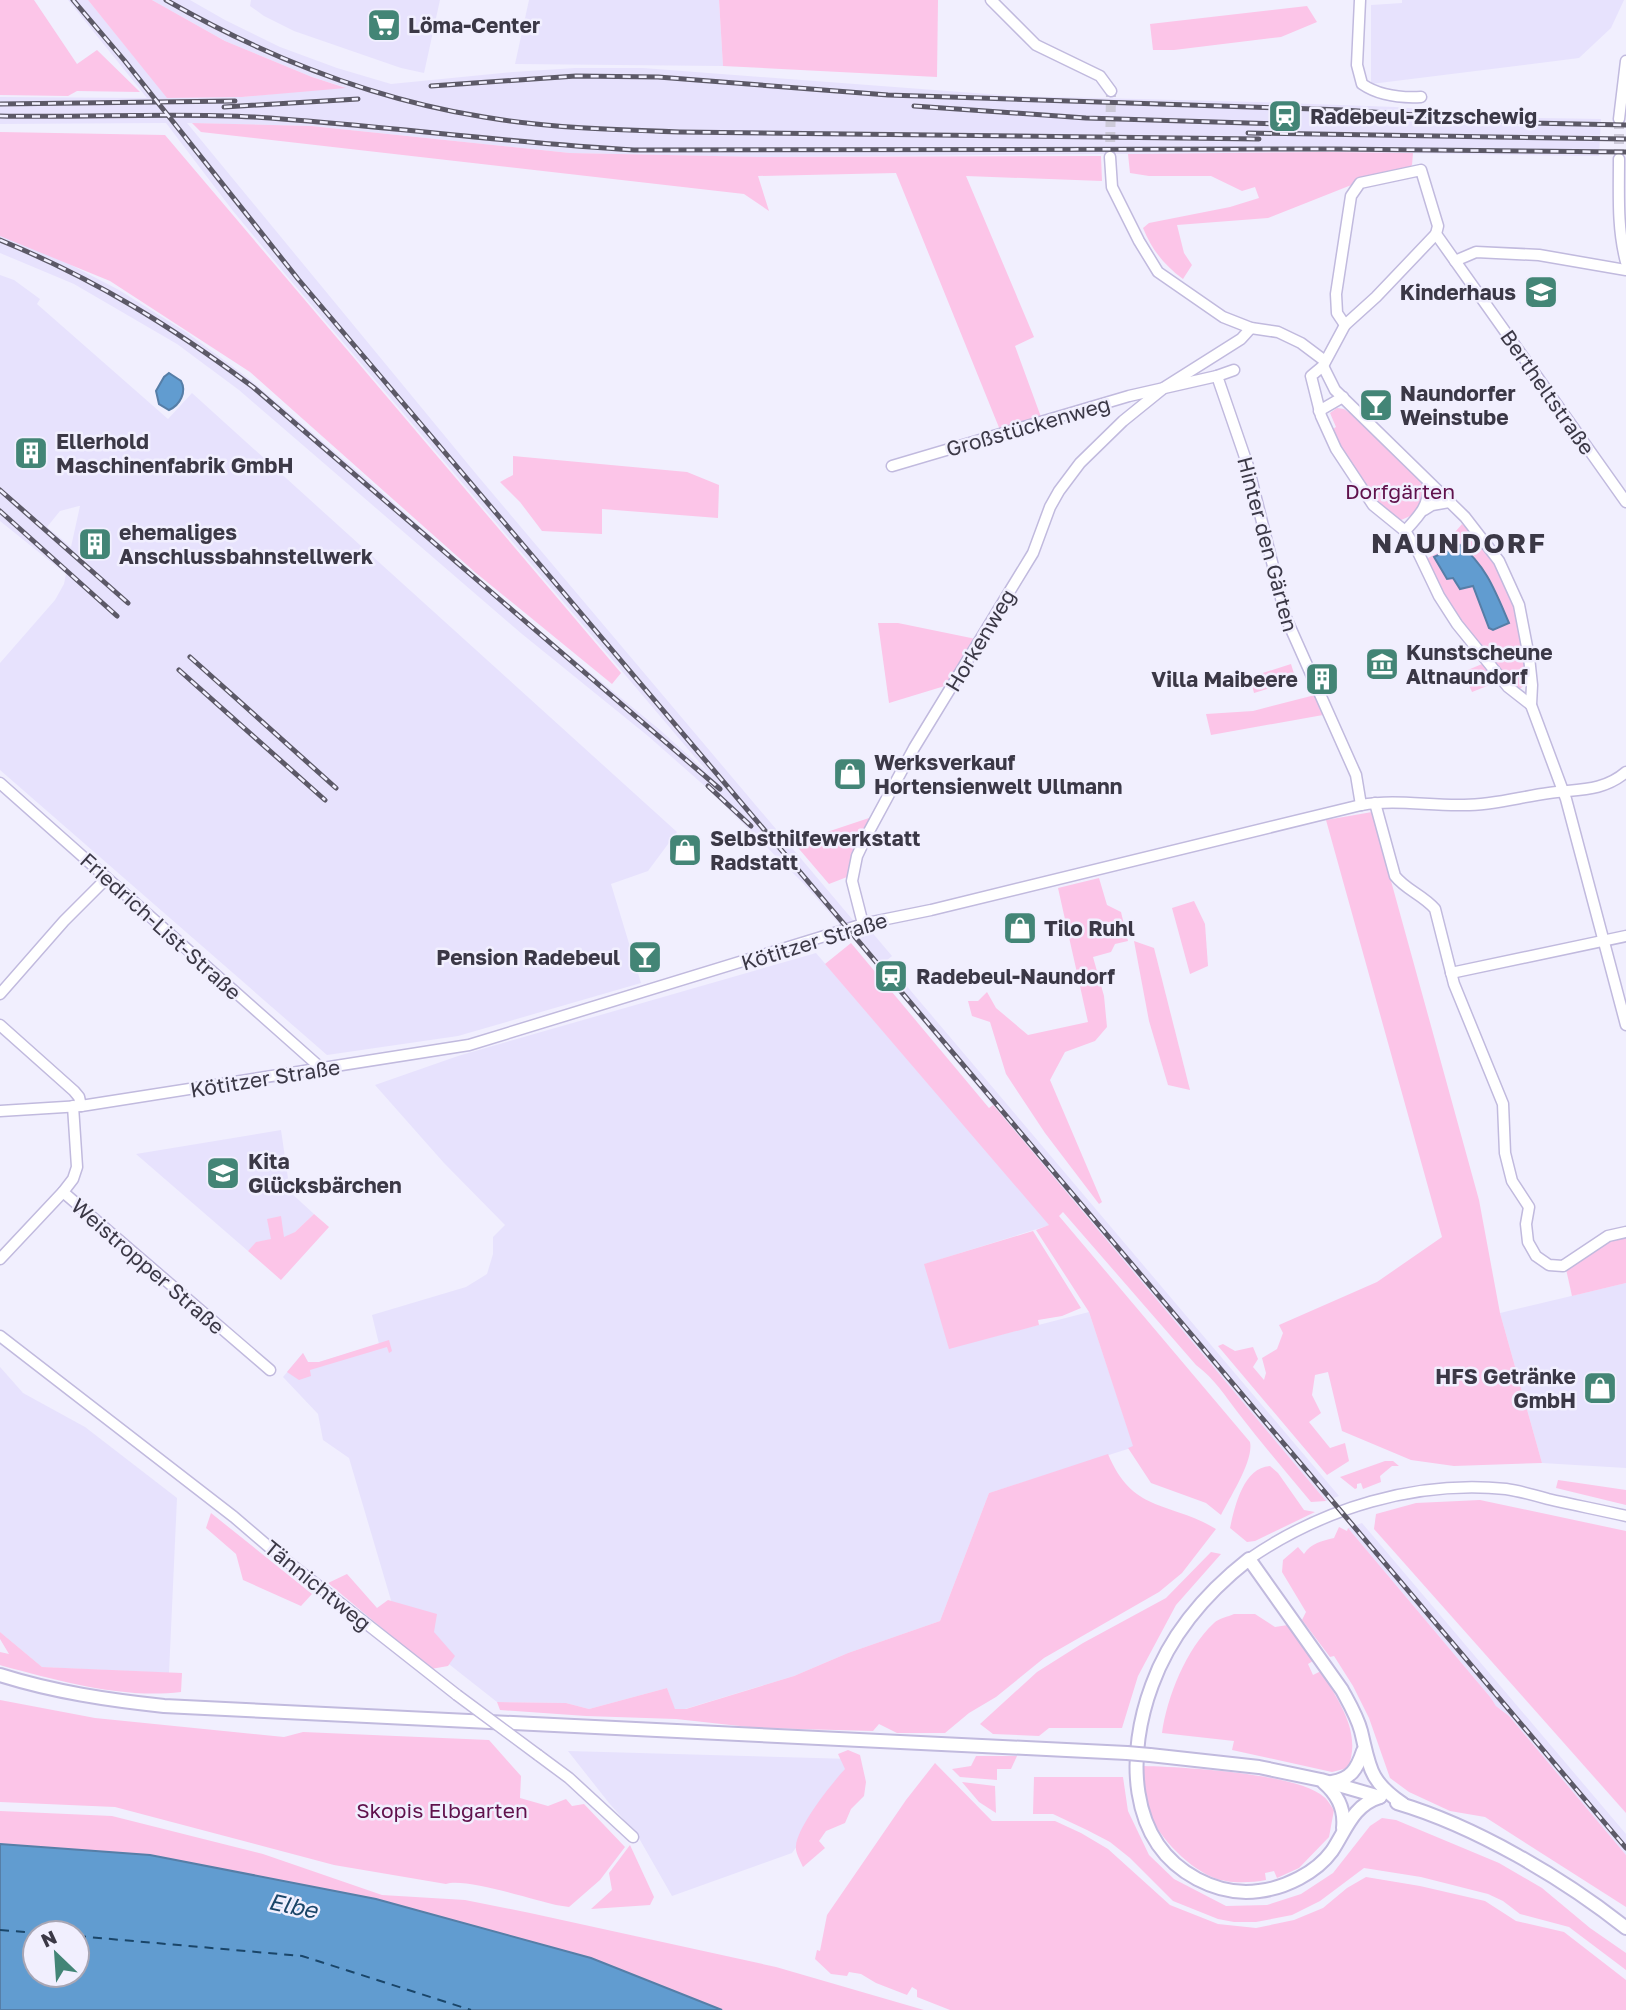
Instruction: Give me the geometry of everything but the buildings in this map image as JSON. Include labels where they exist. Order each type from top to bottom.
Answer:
[{"type":"main road","points":[[1380,1797],[1367,1801],[1343,1830],[1331,1852],[1314,1869],[1276,1888],[1238,1892],[1204,1882],[1179,1869],[1158,1847],[1146,1823],[1136,1774],[1143,1718],[1152,1685],[1166,1654],[1192,1615],[1249,1559],[1342,1690],[1361,1731],[1363,1751],[1378,1783],[1386,1793],[1403,1804]]},
{"type":"main road","points":[[0,1675],[43,1688],[102,1699],[164,1706],[1127,1753],[1259,1767],[1325,1781],[1380,1797],[1460,1827],[1528,1862],[1578,1893],[1626,1928]]},
{"type":"main road","points":[[1325,1781],[1341,1780],[1355,1772],[1363,1751]]},
{"type":"main road","points":[[1325,1781],[1341,1805],[1343,1830]]},
{"type":"street","points":[[990,0],[1036,45],[1100,76],[1111,91]]},
{"type":"street","points":[[1360,0],[1357,65],[1362,84],[1379,92],[1407,98],[1421,97]]},
{"type":"street","points":[[1619,119],[1626,61]]},
{"type":"street","points":[[1110,157],[1109,174],[1112,187],[1158,272],[1223,317],[1251,328],[1278,332],[1301,343],[1324,363],[1335,390],[1465,517],[1499,561],[1518,605],[1529,657],[1531,705],[1563,792],[1626,1025]]},
{"type":"street","points":[[1619,159],[1618,213],[1626,262]]},
{"type":"street","name":"Bertheltstraße","points":[[1345,325],[1337,313],[1336,294],[1354,188],[1360,183],[1421,170],[1438,226],[1436,234],[1626,502]]},
{"type":"street","points":[[1436,234],[1376,298],[1345,325],[1324,363],[1311,376],[1320,411],[1336,449],[1373,505],[1405,531],[1457,624],[1508,687],[1531,705]]},
{"type":"street","points":[[1455,261],[1476,252],[1539,255],[1626,270]]},
{"type":"street","name":"Großstückenweg","points":[[1165,387],[1241,340],[1251,328]]},
{"type":"street","points":[[1217,376],[1234,370]]},
{"type":"street","name":"Großstückenweg","points":[[892,466],[1165,387],[1217,376]]},
{"type":"street","name":"Hinter den Gärten","points":[[1217,376],[1248,466],[1286,618],[1356,775],[1361,805]]},
{"type":"street","name":"Horkenweg","points":[[863,924],[852,881],[857,856],[914,748],[1033,553],[1050,507],[1059,491],[1097,446],[1165,387]]},
{"type":"street","points":[[1320,411],[1343,397]]},
{"type":"street","points":[[1424,510],[1428,500],[1428,482]]},
{"type":"street","points":[[1405,531],[1424,510],[1432,505],[1449,502]]},
{"type":"street","name":"Kötitzer Straße","points":[[0,1111],[77,1106],[469,1045],[863,924],[931,910],[1361,805],[1375,803],[1466,806],[1510,802],[1592,789],[1626,772]]},
{"type":"street","name":"Friedrich-List-Straße","points":[[0,783],[323,1069]]},
{"type":"street","points":[[1375,803],[1395,876],[1402,884],[1427,899],[1435,909],[1451,973],[1503,1104],[1504,1153],[1512,1181],[1529,1207],[1526,1224],[1528,1242],[1536,1256],[1549,1265],[1563,1266],[1608,1236],[1626,1232]]},
{"type":"street","points":[[0,993],[107,878]]},
{"type":"street","points":[[1451,973],[1626,936]]},
{"type":"street","points":[[0,1025],[74,1091],[79,1097],[77,1106]]},
{"type":"street","name":"Weistropper Straße","points":[[77,1106],[77,1167],[73,1179],[63,1192],[270,1370]]},
{"type":"street","points":[[0,1259],[63,1192]]},
{"type":"street","name":"Tännichtweg","points":[[0,1336],[234,1517],[457,1695],[569,1777],[633,1837]]},
{"type":"street","points":[[1249,1559],[1279,1540],[1318,1521],[1393,1496],[1427,1489],[1462,1486],[1509,1490],[1626,1516]]},
{"type":"shaded area","points":[[68,0],[88,0],[168,98],[242,97],[344,87],[312,77],[225,41],[152,0],[190,0],[280,47],[391,84],[575,68],[643,68],[1014,96],[1395,107],[1540,118],[1601,119],[1599,156],[1326,152],[762,157],[570,153],[311,126],[187,123],[477,475],[863,932],[870,930],[892,956],[886,961],[894,971],[1339,1496],[1326,1501],[854,940],[803,883],[707,788],[648,736],[522,634],[239,390],[177,344],[74,284],[0,253],[0,233],[50,254],[119,290],[186,332],[248,378],[508,605],[660,730],[710,775],[286,275],[166,123],[0,124],[0,97],[147,98]]},
{"type":"shaded area","points":[[251,0],[440,0],[424,73],[401,68],[294,31],[250,6]]},
{"type":"shaded area","points":[[529,0],[719,0],[723,66],[515,64]]},
{"type":"shaded area","points":[[1402,0],[1624,0],[1611,28],[1579,58],[1371,84],[1371,5],[1402,3]]},
{"type":"shaded area","points":[[0,275],[14,280],[40,299],[37,304],[168,419],[192,393],[677,832],[648,871],[611,884],[641,983],[458,1036],[327,1055],[0,770],[0,663],[55,600],[66,574],[0,521]],"holes":[[[80,506],[71,547],[47,527],[60,511]]]},
{"type":"shaded area","points":[[816,953],[1050,1225],[925,1264],[949,1348],[1089,1312],[1134,1447],[989,1493],[940,1621],[848,1653],[794,1676],[685,1709],[675,1710],[667,1688],[589,1709],[566,1703],[497,1702],[398,1624],[349,1458],[323,1440],[318,1414],[283,1377],[303,1353],[308,1362],[319,1362],[379,1344],[372,1315],[466,1287],[487,1274],[493,1254],[493,1237],[505,1225],[444,1163],[375,1085],[458,1056]]},
{"type":"shaded area","name":"Kita Glücksbärchen","points":[[281,1130],[290,1192],[314,1214],[287,1237],[257,1242],[248,1251],[136,1154]]},
{"type":"shaded area","points":[[1626,1283],[1626,1468],[1542,1463],[1500,1313]]},
{"type":"shaded area","points":[[0,1367],[23,1393],[85,1427],[177,1498],[169,1673],[42,1667],[0,1632]]},
{"type":"shaded area","points":[[1362,1523],[1626,1834],[1626,1855],[1509,1716],[1496,1706],[1348,1528]]},
{"type":"shaded area","points":[[568,1751],[852,1759],[859,1763],[792,1853],[672,1896],[636,1833]]},
{"type":"green space","points":[[0,0],[34,0],[77,64],[97,50],[140,92],[77,91],[68,96],[0,95]]},
{"type":"green space","points":[[88,0],[152,0],[225,41],[346,88],[242,97],[167,98]]},
{"type":"green space","points":[[719,0],[938,0],[937,77],[723,66]]},
{"type":"green space","points":[[1307,6],[1317,22],[1281,37],[1174,50],[1153,50],[1150,24]]},
{"type":"green space","points":[[192,123],[311,126],[570,153],[762,157],[1101,156],[1102,181],[966,176],[1034,337],[1015,346],[1041,417],[1000,430],[896,173],[758,176],[769,211],[744,194],[201,132]]},
{"type":"green space","points":[[0,132],[165,135],[621,673],[612,684],[476,573],[250,372],[110,281],[0,236]]},
{"type":"green space","points":[[1413,153],[1412,165],[1400,174],[1359,182],[1268,218],[1177,225],[1184,253],[1192,265],[1183,279],[1159,256],[1143,228],[1149,223],[1230,207],[1259,198],[1255,187],[1242,191],[1211,176],[1149,176],[1130,173],[1128,154]]},
{"type":"green space","name":"Dorfgärten","points":[[1337,408],[1354,416],[1425,485],[1422,503],[1414,514],[1401,520],[1390,514],[1360,481],[1330,431],[1336,427],[1330,413]]},
{"type":"green space","points":[[513,456],[687,472],[719,485],[718,518],[602,509],[602,534],[542,531],[520,502],[500,482],[513,475]]},
{"type":"green space","points":[[1462,524],[1489,553],[1511,599],[1521,635],[1526,670],[1525,685],[1518,690],[1466,628],[1424,560],[1453,545],[1450,538]]},
{"type":"green space","points":[[878,623],[898,623],[976,639],[948,685],[889,703]]},
{"type":"green space","points":[[1291,664],[1296,680],[1254,693],[1250,677]]},
{"type":"green space","points":[[1482,664],[1494,679],[1492,684],[1472,692],[1463,672]]},
{"type":"green space","points":[[1315,695],[1323,715],[1211,735],[1206,714],[1253,711]]},
{"type":"green space","points":[[1372,812],[1479,1200],[1500,1313],[1542,1463],[1454,1466],[1411,1460],[1342,1431],[1328,1372],[1315,1375],[1312,1395],[1321,1413],[1309,1422],[1330,1448],[1345,1443],[1349,1461],[1327,1475],[1218,1346],[1223,1344],[1235,1351],[1253,1347],[1258,1359],[1253,1367],[1264,1380],[1266,1373],[1262,1358],[1277,1349],[1283,1333],[1279,1325],[1377,1282],[1442,1237],[1326,820]]},
{"type":"green space","points":[[872,817],[852,857],[847,877],[829,884],[794,843]]},
{"type":"green space","points":[[1099,878],[1107,905],[1121,912],[1128,941],[1115,944],[1111,952],[1093,957],[1104,996],[1107,1027],[1095,1041],[1065,1052],[1050,1080],[1102,1202],[1099,1204],[1045,1133],[1006,1074],[990,1022],[972,1016],[968,1001],[978,1001],[987,992],[996,1008],[1028,1035],[1088,1022],[1058,888]]},
{"type":"green space","points":[[1194,901],[1205,924],[1208,966],[1190,974],[1172,908]]},
{"type":"green space","points":[[1134,941],[1154,948],[1190,1090],[1168,1085],[1149,1021]]},
{"type":"green space","points":[[851,943],[989,1108],[993,1105],[1326,1501],[1311,1502],[1214,1382],[1196,1365],[1063,1212],[1059,1216],[1250,1442],[1245,1468],[1221,1515],[1206,1503],[1151,1483],[1128,1448],[1133,1446],[1089,1312],[1036,1230],[1049,1225],[825,964]]},
{"type":"green space","points":[[314,1214],[329,1227],[281,1280],[248,1251],[256,1242],[271,1239],[267,1219],[281,1216],[284,1237],[295,1232]]},
{"type":"green space","points":[[1033,1231],[1081,1308],[1062,1316],[1038,1320],[1039,1325],[949,1349],[924,1264]]},
{"type":"green space","points":[[1626,1237],[1626,1283],[1572,1296],[1566,1269],[1607,1241]]},
{"type":"green space","points":[[389,1340],[392,1351],[389,1353],[387,1347],[310,1370],[311,1376],[299,1380],[287,1372],[303,1353],[308,1362],[319,1362]]},
{"type":"green space","points":[[1108,1454],[1118,1473],[1141,1497],[1216,1529],[1182,1573],[1159,1592],[1044,1658],[996,1697],[969,1713],[945,1733],[897,1733],[879,1724],[873,1731],[758,1728],[676,1719],[500,1710],[497,1702],[566,1703],[589,1709],[667,1688],[675,1709],[686,1709],[794,1676],[848,1653],[940,1621],[989,1493]]},
{"type":"green space","points":[[1385,1461],[1393,1461],[1399,1466],[1392,1466],[1380,1476],[1381,1482],[1363,1489],[1361,1483],[1357,1484],[1355,1489],[1340,1477]]},
{"type":"green space","points":[[1270,1466],[1304,1510],[1315,1512],[1255,1541],[1247,1542],[1230,1528],[1235,1509],[1242,1490],[1253,1473]]},
{"type":"green space","points":[[1558,1480],[1626,1490],[1626,1505],[1556,1488]]},
{"type":"green space","points":[[1480,1500],[1626,1531],[1626,1813],[1374,1529],[1376,1514],[1416,1503]]},
{"type":"green space","points":[[211,1513],[312,1594],[301,1606],[243,1580],[236,1554],[206,1528]]},
{"type":"green space","points":[[1339,1527],[1347,1531],[1348,1528],[1496,1706],[1509,1716],[1626,1855],[1626,1907],[1485,1817],[1450,1811],[1409,1792],[1390,1778],[1369,1718],[1353,1686],[1334,1656],[1330,1657],[1302,1620],[1306,1612],[1282,1572],[1283,1560],[1298,1547],[1304,1554],[1313,1545],[1334,1538]]},
{"type":"green space","points":[[1211,1552],[1221,1554],[1176,1605],[1138,1676],[1122,1728],[1049,1728],[1039,1736],[993,1734],[980,1724],[1037,1672],[1083,1643],[1166,1598]]},
{"type":"green space","points":[[347,1574],[377,1608],[388,1600],[437,1614],[434,1632],[455,1656],[448,1666],[431,1669],[328,1583]]},
{"type":"green space","points":[[1234,1614],[1255,1614],[1275,1627],[1288,1625],[1313,1661],[1308,1664],[1313,1675],[1321,1671],[1347,1718],[1352,1742],[1348,1768],[1332,1772],[1232,1750],[1234,1741],[1162,1733],[1173,1689],[1195,1646],[1216,1621]]},
{"type":"green space","points":[[0,1632],[42,1667],[182,1673],[181,1692],[159,1694],[114,1691],[3,1666],[0,1665],[0,1652],[9,1654],[0,1639]]},
{"type":"green space","name":"Skopis Elbgarten","points":[[0,1700],[95,1718],[284,1737],[303,1732],[489,1740],[521,1776],[520,1798],[548,1806],[566,1799],[572,1806],[584,1804],[625,1847],[600,1880],[569,1907],[482,1886],[446,1884],[334,1865],[115,1807],[0,1802]]},
{"type":"green space","points":[[848,1750],[860,1755],[866,1782],[864,1796],[851,1809],[845,1823],[826,1831],[819,1841],[825,1848],[803,1867],[796,1851],[798,1838],[816,1806],[845,1769],[838,1754]]},
{"type":"green space","points":[[976,1756],[1017,1756],[1011,1769],[997,1769],[997,1780],[960,1777],[952,1769],[971,1766]]},
{"type":"green space","points":[[935,1763],[992,1821],[1055,1821],[1108,1849],[1170,1905],[1218,1924],[1256,1928],[1294,1920],[1323,1908],[1347,1888],[1366,1877],[1420,1886],[1485,1901],[1516,1921],[1564,1932],[1626,1980],[1626,2010],[950,2010],[917,1997],[917,1990],[912,1987],[907,1995],[861,1974],[831,1974],[815,1959],[817,1950],[820,1951],[827,1915],[906,1800]]},
{"type":"green space","points":[[1143,1766],[1238,1773],[1290,1782],[1310,1789],[1325,1798],[1334,1810],[1329,1837],[1299,1868],[1277,1878],[1274,1871],[1265,1873],[1266,1880],[1253,1882],[1231,1882],[1212,1877],[1182,1857],[1156,1826],[1147,1805]]},
{"type":"green space","points":[[1034,1777],[1123,1777],[1128,1811],[1149,1855],[1174,1879],[1226,1906],[1267,1905],[1301,1894],[1333,1873],[1370,1826],[1382,1818],[1396,1820],[1499,1863],[1542,1888],[1590,1928],[1626,1953],[1626,1970],[1569,1927],[1520,1914],[1488,1894],[1421,1877],[1364,1868],[1320,1901],[1292,1915],[1256,1922],[1218,1919],[1173,1901],[1110,1842],[1053,1814],[1033,1814]]},
{"type":"green space","points":[[962,1782],[995,1786],[996,1813],[979,1802]]},
{"type":"green space","points":[[0,1811],[112,1816],[263,1854],[382,1895],[465,1900],[530,1913],[776,1967],[924,2010],[722,2010],[591,1958],[376,1899],[150,1855],[0,1844]]},
{"type":"green space","points":[[630,1845],[654,1897],[650,1905],[591,1909],[612,1890],[609,1873]]},
{"type":"water","points":[[169,373],[181,381],[183,394],[179,402],[169,410],[159,404],[156,391]]},
{"type":"water","points":[[1460,545],[1484,571],[1509,623],[1493,630],[1489,628],[1473,586],[1460,589],[1453,578],[1447,579],[1434,557]]},
{"type":"water","name":"Elbe","points":[[0,1844],[150,1855],[376,1899],[591,1958],[722,2010],[0,2010]]},
{"type":"ferry route","points":[[0,1930],[21,1932]]},
{"type":"ferry route","points":[[91,1937],[302,1956],[471,2010]]},
{"type":"tunnel","points":[[1110,157],[1111,91]]},
{"type":"tunnel","points":[[1619,119],[1619,159]]},
{"type":"railway","points":[[73,0],[298,279],[1626,1848]]},
{"type":"railway","points":[[166,0],[241,39],[320,73],[401,99],[508,121],[582,128],[680,132],[1259,139]]},
{"type":"railway","points":[[431,86],[576,76],[658,77],[888,95],[1344,110],[1530,123],[1626,125]]},
{"type":"railway","points":[[224,107],[358,99]]},
{"type":"railway","points":[[0,104],[235,101]]},
{"type":"railway","points":[[914,106],[1086,118],[1284,124]]},
{"type":"railway","points":[[0,116],[254,117],[634,150],[1333,149],[1626,152]]},
{"type":"railway","points":[[1248,133],[1626,139]]},
{"type":"railway","points":[[0,240],[68,271],[131,305],[253,387],[720,789]]},
{"type":"railway","points":[[0,490],[128,603]]},
{"type":"railway","points":[[0,511],[117,616]]},
{"type":"railway","points":[[190,657],[336,788]]},
{"type":"railway","points":[[179,670],[325,800]]},
{"type":"railway","points":[[708,786],[751,826]]},
{"type":"place","name":"Löma-Center","points":[[384,25]]},
{"type":"place","name":"Radebeul-Zitzschewig","points":[[1285,116]]},
{"type":"place","name":"Kinderhaus","points":[[1541,292]]},
{"type":"place","name":"Naundorfer Weinstube","points":[[1376,405]]},
{"type":"place","name":"Ellerhold Maschinenfabrik GmbH","points":[[31,453]]},
{"type":"place","name":"ehemaliges Anschlussbahnstellwerk","points":[[95,544]]},
{"type":"place","name":"Kunstscheune Altnaundorf","points":[[1382,664]]},
{"type":"place","name":"Villa Maibeere","points":[[1322,679]]},
{"type":"place","name":"Werksverkauf Hortensienwelt Ullmann","points":[[850,774]]},
{"type":"place","name":"Selbsthilfewerkstatt Radstatt","points":[[685,850]]},
{"type":"place","name":"Tilo Ruhl","points":[[1020,928]]},
{"type":"place","name":"Pension Radebeul","points":[[645,957]]},
{"type":"place","name":"Radebeul-Naundorf","points":[[891,976]]},
{"type":"place","name":"Kita Glücksbärchen","points":[[223,1173]]},
{"type":"place","name":"HFS Getränke GmbH","points":[[1600,1388]]},
{"type":"district","name":"NAUNDORF","points":[[1459,542]]}]
